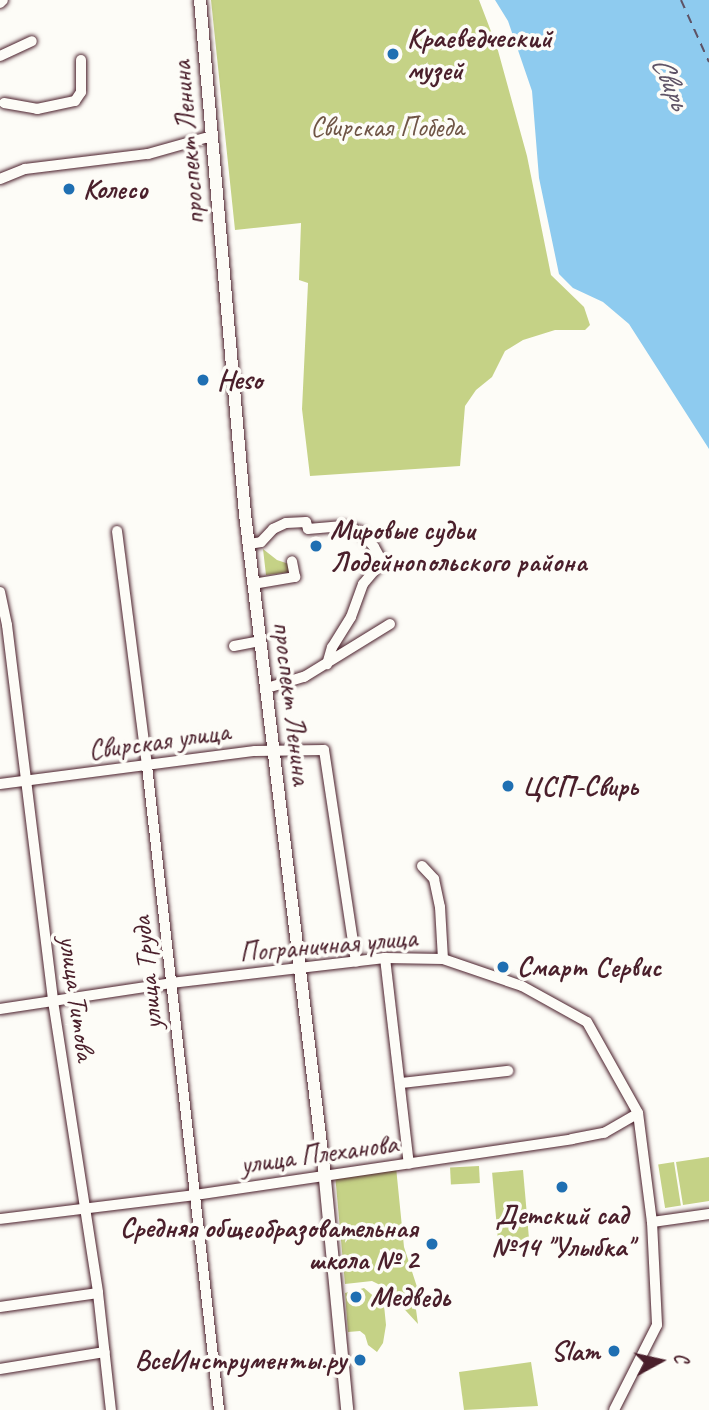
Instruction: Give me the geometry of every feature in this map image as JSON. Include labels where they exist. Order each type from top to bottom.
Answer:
[{"type":"main road","name":"проспект Ленина","points":[[200,0],[253,583],[324,1176],[346,1410]]},
{"type":"street","points":[[0,56],[32,41]]},
{"type":"street","points":[[1,101],[37,108],[75,101],[81,92],[81,61]]},
{"type":"street","points":[[0,179],[24,169],[148,154],[212,136]]},
{"type":"street","points":[[249,544],[261,542],[272,529],[286,523],[306,522],[308,529],[343,526],[361,532],[374,547],[380,558],[379,565],[363,584],[351,617],[332,647],[327,664]]},
{"type":"street","name":"улица Труда","points":[[117,531],[147,766],[219,1410]]},
{"type":"street","points":[[253,583],[295,577],[292,561]]},
{"type":"street","name":"улица Титова","points":[[0,592],[7,625],[53,1001],[98,1293],[111,1410]]},
{"type":"street","points":[[267,688],[304,677],[390,624]]},
{"type":"street","points":[[234,646],[260,641]]},
{"type":"street","name":"Свирская улица","points":[[0,784],[274,751],[324,750],[356,962]]},
{"type":"street","points":[[422,866],[435,879],[440,906],[443,959]]},
{"type":"street","points":[[385,958],[402,1083],[409,1164]]},
{"type":"street","name":"Пограничная улица","points":[[0,1009],[172,983],[385,958],[443,959],[522,986],[587,1022],[638,1113]]},
{"type":"street","points":[[402,1083],[508,1071]]},
{"type":"street","points":[[614,1410],[657,1325],[652,1222],[638,1113]]},
{"type":"street","name":"улица Плеханова","points":[[0,1219],[195,1195],[604,1133],[638,1113]]},
{"type":"street","points":[[652,1222],[709,1213]]},
{"type":"street","points":[[0,1307],[98,1293]]},
{"type":"street","points":[[0,1368],[105,1352]]},
{"type":"green space","name":"Свирская Победа","points":[[211,0],[479,0],[497,47],[527,156],[551,275],[584,307],[590,325],[585,330],[555,330],[523,340],[505,351],[492,377],[476,390],[465,406],[460,466],[310,476],[302,409],[308,283],[299,280],[301,223],[235,230]]},
{"type":"green space","points":[[263,549],[277,560],[289,564],[290,572],[266,575]]},
{"type":"green space","points":[[709,1157],[709,1201],[683,1205],[676,1162]]},
{"type":"green space","points":[[674,1162],[681,1205],[665,1208],[658,1165]]},
{"type":"green space","points":[[479,1166],[480,1183],[451,1184],[450,1168]]},
{"type":"green space","points":[[396,1167],[404,1247],[418,1290],[414,1295],[418,1324],[384,1287],[372,1281],[345,1284],[335,1174]]},
{"type":"green space","points":[[523,1170],[529,1242],[498,1244],[492,1173]]},
{"type":"green space","points":[[364,1288],[384,1305],[386,1325],[383,1343],[377,1352],[368,1345],[365,1335],[360,1331],[348,1332],[345,1293]]},
{"type":"green space","points":[[531,1362],[538,1406],[464,1410],[459,1372]]},
{"type":"water","name":"Свирь","points":[[495,0],[709,0],[709,449],[629,324],[603,302],[573,288],[559,274],[539,178],[532,91],[508,21]]},
{"type":"ferry route","points":[[681,0],[709,62]]},
{"type":"place","name":"Краеведческий музей","points":[[393,54]]},
{"type":"place","name":"Колесо","points":[[69,189]]},
{"type":"place","name":"Heso","points":[[203,380]]},
{"type":"place","name":"Мировые судьи Лодейнопольского района","points":[[316,546]]},
{"type":"place","name":"ЦСП-Свирь","points":[[508,786]]},
{"type":"place","name":"Смарт Сервис","points":[[503,967]]},
{"type":"place","name":"Детский сад №14 \"Улыбка\"","points":[[562,1187]]},
{"type":"place","name":"Средняя общеобразовательная школа № 2","points":[[432,1244]]},
{"type":"place","name":"Медведь","points":[[356,1297]]},
{"type":"place","name":"Slam","points":[[614,1351]]},
{"type":"place","name":"ВсеИнструменты.ру","points":[[360,1360]]}]
